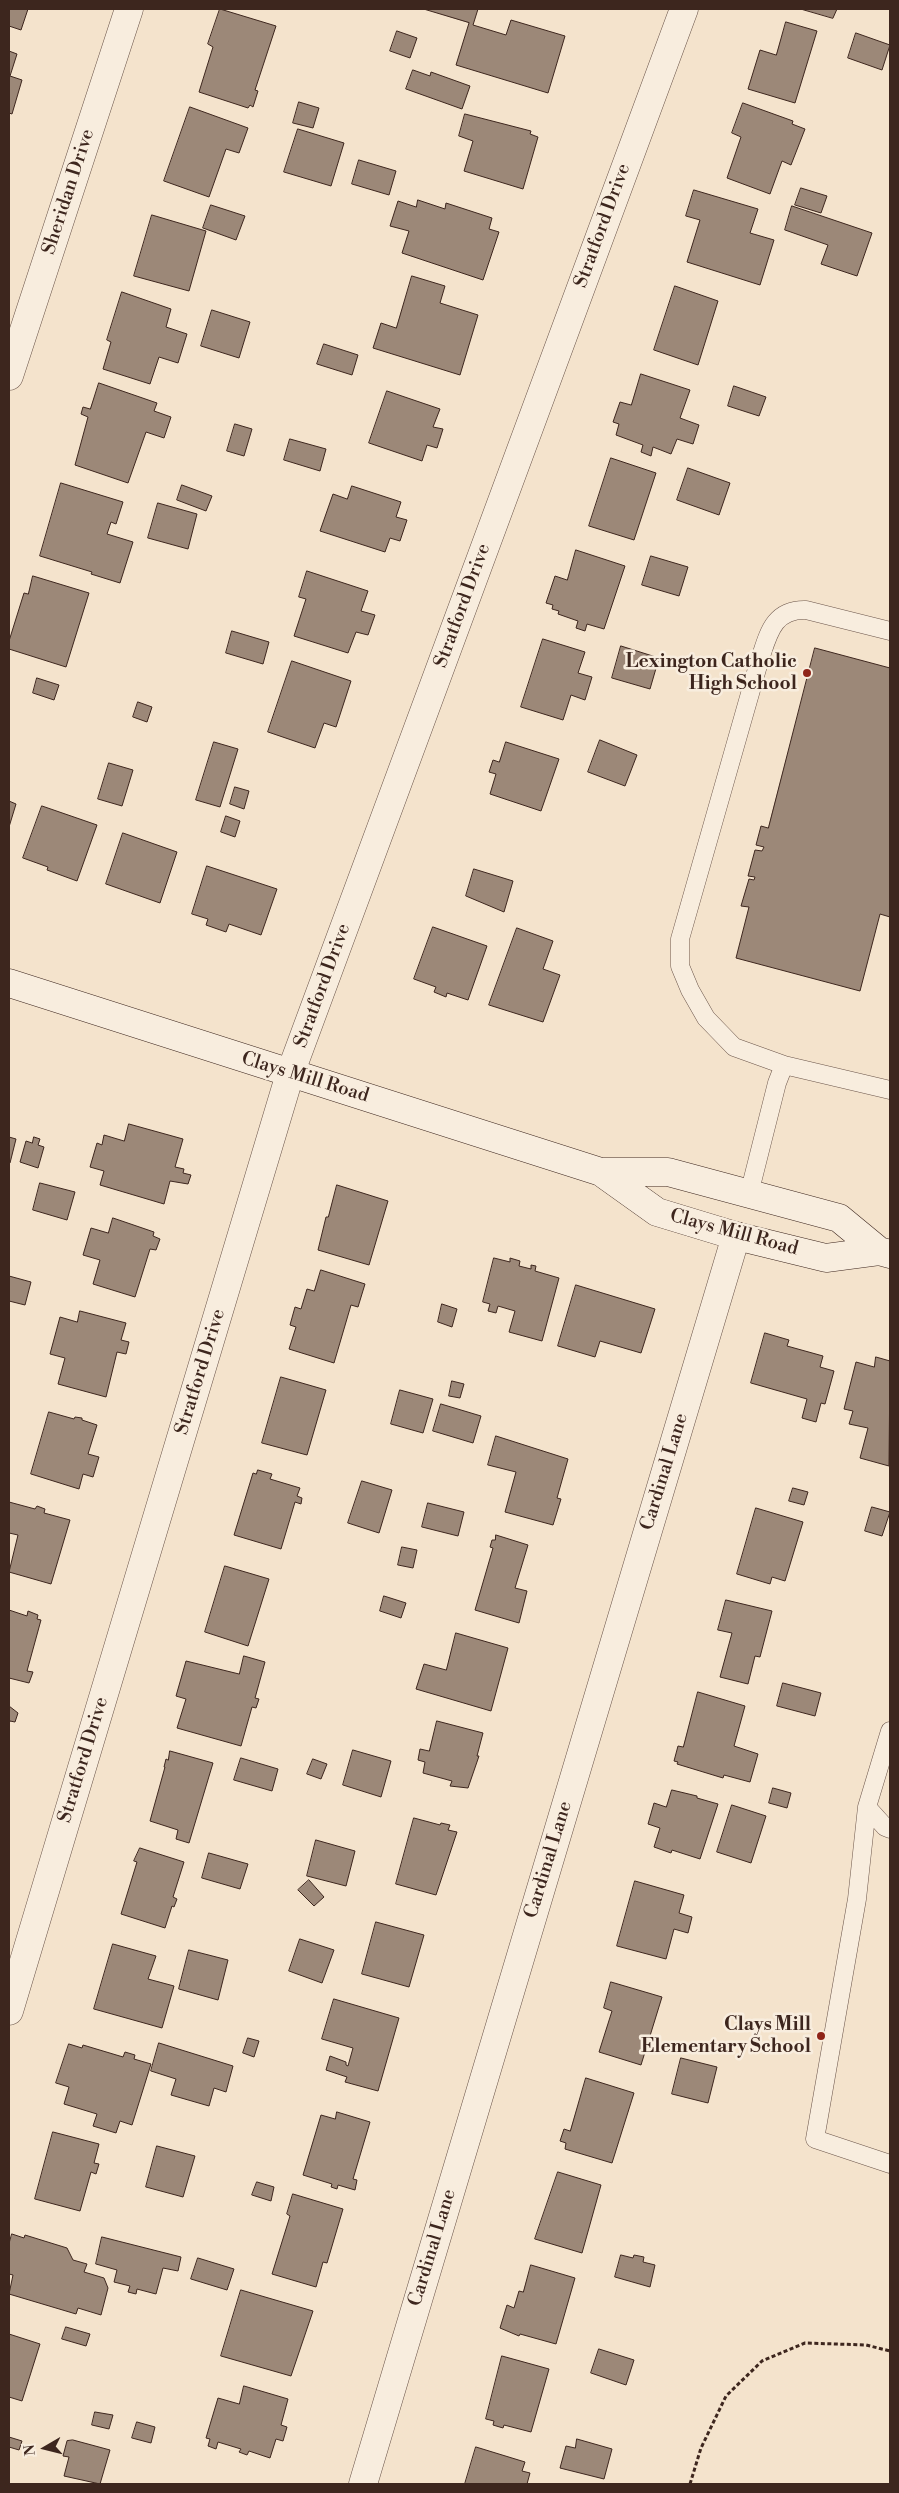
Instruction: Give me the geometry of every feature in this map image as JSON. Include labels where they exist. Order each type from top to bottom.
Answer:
[{"type":"street","name":"Sheridan Drive","points":[[9,376],[129,9]]},
{"type":"street","name":"Stratford Drive","points":[[9,2011],[290,1074],[684,9]]},
{"type":"street","name":"Clays Mill Road","points":[[9,983],[601,1172],[668,1172],[839,1218],[884,1252]]},
{"type":"street","name":"Clays Mill Road","points":[[601,1172],[657,1212],[736,1236],[826,1258],[884,1252]]},
{"type":"street","name":"Cardinal Lane","points":[[363,2484],[736,1236]]},
{"type":"lane","points":[[890,631],[806,610],[787,612],[778,619],[770,631],[759,662],[680,939],[680,966],[690,990],[706,1018],[734,1047],[784,1065],[890,1090]]},
{"type":"lane","points":[[749,1194],[777,1083],[784,1065]]},
{"type":"lane","points":[[890,1731],[867,1807],[857,1899],[815,2139],[890,2164]]},
{"type":"lane","points":[[867,1807],[885,1827],[890,1829]]},
{"type":"path","points":[[690,2484],[701,2448],[726,2396],[762,2361],[805,2343],[866,2345],[890,2351]]},
{"type":"building","points":[[9,9],[28,9],[21,30],[9,26]]},
{"type":"building","points":[[220,9],[276,26],[255,90],[258,91],[253,107],[250,105],[248,108],[199,92],[213,47],[208,44]]},
{"type":"building","points":[[424,9],[478,9],[473,25],[506,35],[511,20],[565,36],[548,93],[456,65],[469,23]]},
{"type":"building","points":[[801,9],[837,9],[833,18]]},
{"type":"building","points":[[786,22],[817,31],[795,103],[748,89],[760,50],[776,55]]},
{"type":"building","points":[[397,31],[417,38],[410,58],[390,51]]},
{"type":"building","points":[[856,33],[890,45],[882,70],[848,58]]},
{"type":"building","points":[[9,51],[17,54],[10,76],[22,80],[12,114],[9,113]]},
{"type":"building","points":[[413,70],[430,76],[431,72],[470,86],[462,109],[406,89]]},
{"type":"building","points":[[299,102],[319,108],[313,128],[293,123]]},
{"type":"building","points":[[743,103],[793,121],[792,124],[805,129],[791,165],[782,161],[770,194],[727,178],[741,137],[732,133]]},
{"type":"building","points":[[190,107],[248,128],[239,153],[226,149],[209,197],[164,181]]},
{"type":"building","points":[[465,114],[531,131],[530,134],[538,137],[523,189],[464,171],[473,141],[459,136]]},
{"type":"building","points":[[298,129],[344,143],[331,186],[284,172]]},
{"type":"building","points":[[359,160],[396,171],[389,195],[352,184]]},
{"type":"building","points":[[801,188],[827,196],[821,213],[795,205]]},
{"type":"building","points":[[694,190],[758,209],[750,233],[774,240],[760,285],[687,262],[700,220],[686,216]]},
{"type":"building","points":[[418,200],[445,209],[446,203],[492,218],[489,229],[499,232],[483,280],[402,253],[409,231],[390,226],[398,201],[416,207]]},
{"type":"building","points":[[211,205],[245,216],[236,240],[203,228]]},
{"type":"building","points":[[792,206],[872,233],[857,276],[821,264],[828,245],[785,230]]},
{"type":"building","points":[[152,215],[206,231],[189,291],[134,276]]},
{"type":"building","points":[[412,276],[445,286],[440,303],[478,315],[460,375],[373,348],[381,323],[396,328]]},
{"type":"building","points":[[675,286],[718,301],[698,365],[654,350]]},
{"type":"building","points":[[122,292],[171,309],[166,327],[187,334],[178,363],[159,357],[150,384],[103,369],[111,342],[107,340]]},
{"type":"building","points":[[212,310],[250,322],[239,358],[201,346]]},
{"type":"building","points":[[324,344],[358,355],[352,375],[317,364]]},
{"type":"building","points":[[641,374],[690,390],[680,418],[699,425],[693,444],[677,439],[671,454],[653,447],[651,456],[641,452],[643,445],[616,435],[619,424],[613,422],[620,402],[631,405]]},
{"type":"building","points":[[99,383],[157,403],[154,411],[171,417],[164,438],[146,432],[128,483],[75,465],[88,417],[81,414],[83,407],[90,409]]},
{"type":"building","points":[[734,386],[766,397],[759,416],[728,406]]},
{"type":"building","points":[[387,391],[440,409],[433,427],[443,429],[437,448],[427,445],[422,461],[369,443]]},
{"type":"building","points":[[235,424],[252,429],[244,456],[227,451]]},
{"type":"building","points":[[290,439],[326,449],[320,471],[284,460]]},
{"type":"building","points":[[611,458],[656,473],[634,540],[589,526]]},
{"type":"building","points":[[688,468],[730,483],[719,515],[677,500]]},
{"type":"building","points":[[61,483],[123,502],[116,524],[111,522],[107,534],[133,542],[120,583],[40,556]]},
{"type":"building","points":[[182,485],[212,496],[206,511],[177,500]]},
{"type":"building","points":[[352,486],[401,502],[396,517],[407,520],[400,541],[390,538],[385,552],[320,531],[333,494],[347,499]]},
{"type":"building","points":[[158,503],[197,514],[188,549],[148,538]]},
{"type":"building","points":[[576,550],[625,566],[604,629],[587,624],[585,631],[576,628],[578,621],[558,614],[559,611],[552,609],[553,605],[546,603],[555,576],[567,580]]},
{"type":"building","points":[[651,556],[688,567],[679,596],[642,585]]},
{"type":"building","points":[[307,571],[368,591],[361,611],[375,615],[368,635],[356,632],[348,653],[294,636],[306,599],[299,597]]},
{"type":"building","points":[[33,576],[89,593],[66,667],[9,649],[9,641],[24,593],[28,594]]},
{"type":"building","points":[[232,631],[269,642],[263,664],[226,653]]},
{"type":"building","points":[[543,639],[585,652],[578,673],[592,677],[585,700],[571,695],[563,720],[521,707]]},
{"type":"building","points":[[621,646],[659,658],[650,689],[612,678]]},
{"type":"building","points":[[815,648],[890,668],[890,917],[880,914],[860,991],[736,958],[749,907],[741,906],[749,879],[754,880],[755,877],[748,876],[755,850],[762,851],[764,847],[756,845],[761,826],[768,828]]},
{"type":"building","points":[[292,661],[351,681],[336,727],[324,723],[315,748],[268,732]]},
{"type":"building","points":[[37,678],[59,685],[54,700],[33,693]]},
{"type":"building","points":[[138,702],[152,707],[147,722],[133,717]]},
{"type":"building","points":[[600,740],[637,755],[625,786],[588,772]]},
{"type":"building","points":[[214,742],[238,749],[220,807],[196,800]]},
{"type":"building","points":[[506,742],[559,759],[541,811],[490,794],[496,774],[489,772],[493,760],[499,762]]},
{"type":"building","points":[[109,763],[133,770],[122,806],[98,799]]},
{"type":"building","points":[[235,787],[249,791],[244,809],[230,804]]},
{"type":"building","points":[[9,801],[16,804],[9,827]]},
{"type":"building","points":[[42,806],[97,825],[77,881],[47,870],[48,867],[23,858]]},
{"type":"building","points":[[226,816],[240,821],[235,837],[221,832]]},
{"type":"building","points":[[123,833],[177,852],[160,903],[106,884]]},
{"type":"building","points":[[207,866],[277,889],[261,935],[229,924],[226,932],[206,925],[208,919],[192,914]]},
{"type":"building","points":[[474,869],[513,881],[504,912],[466,896]]},
{"type":"building","points":[[433,927],[487,946],[468,1000],[447,993],[446,997],[434,992],[436,987],[414,979]]},
{"type":"building","points":[[517,928],[553,941],[543,969],[560,975],[543,1022],[489,1005]]},
{"type":"building","points":[[129,1124],[183,1139],[175,1167],[184,1169],[183,1173],[191,1175],[188,1184],[170,1181],[164,1204],[100,1185],[104,1171],[90,1167],[97,1143],[102,1145],[104,1135],[124,1141]]},
{"type":"building","points":[[9,1137],[16,1139],[10,1163],[9,1163]]},
{"type":"building","points":[[34,1137],[40,1139],[38,1145],[44,1147],[38,1168],[20,1162],[26,1141],[32,1143]]},
{"type":"building","points":[[40,1183],[75,1192],[67,1220],[33,1210]]},
{"type":"building","points":[[337,1185],[388,1201],[369,1265],[318,1250],[326,1217],[328,1217]]},
{"type":"building","points":[[113,1218],[154,1232],[153,1236],[160,1239],[156,1250],[150,1249],[135,1297],[93,1284],[100,1260],[83,1255],[91,1228],[108,1233]]},
{"type":"building","points":[[494,1258],[510,1262],[510,1258],[520,1261],[519,1266],[531,1269],[531,1265],[536,1266],[535,1271],[559,1278],[542,1341],[509,1332],[515,1311],[498,1306],[496,1313],[488,1311],[490,1304],[483,1302]]},
{"type":"building","points":[[321,1270],[365,1284],[358,1307],[351,1305],[334,1363],[289,1349],[296,1327],[290,1325],[295,1307],[301,1309],[307,1289],[314,1291]]},
{"type":"building","points":[[9,1276],[31,1282],[25,1305],[9,1301]]},
{"type":"building","points":[[576,1285],[655,1309],[641,1353],[600,1341],[595,1357],[558,1346]]},
{"type":"building","points":[[442,1304],[457,1309],[452,1327],[438,1322]]},
{"type":"building","points":[[80,1311],[126,1323],[121,1340],[129,1342],[126,1354],[117,1352],[106,1397],[58,1384],[65,1358],[50,1354],[60,1317],[77,1322]]},
{"type":"building","points":[[765,1333],[789,1340],[787,1346],[823,1356],[820,1367],[834,1371],[825,1404],[821,1403],[816,1422],[802,1418],[807,1399],[751,1383]]},
{"type":"building","points":[[876,1357],[890,1361],[889,1466],[860,1458],[868,1428],[849,1424],[853,1411],[844,1409],[856,1362],[874,1367]]},
{"type":"building","points":[[281,1377],[326,1390],[307,1455],[262,1443]]},
{"type":"building","points":[[452,1381],[464,1384],[460,1398],[449,1396]]},
{"type":"building","points":[[400,1390],[433,1399],[423,1433],[391,1424]]},
{"type":"building","points":[[441,1404],[481,1416],[473,1443],[433,1431]]},
{"type":"building","points":[[49,1412],[74,1419],[75,1417],[82,1418],[82,1420],[97,1425],[88,1454],[99,1457],[93,1477],[83,1474],[79,1489],[31,1474]]},
{"type":"building","points":[[496,1436],[568,1459],[557,1498],[561,1499],[553,1525],[505,1512],[516,1472],[488,1465]]},
{"type":"building","points":[[258,1470],[272,1474],[270,1479],[300,1488],[297,1496],[302,1498],[301,1504],[295,1502],[281,1549],[234,1535],[253,1473],[256,1474]]},
{"type":"building","points":[[362,1481],[392,1490],[379,1533],[348,1523]]},
{"type":"building","points":[[793,1488],[808,1492],[804,1505],[789,1501]]},
{"type":"building","points":[[9,1502],[35,1509],[37,1506],[45,1509],[44,1513],[70,1520],[51,1584],[9,1572],[18,1535],[9,1533]]},
{"type":"building","points":[[428,1503],[464,1512],[458,1536],[422,1527]]},
{"type":"building","points":[[872,1507],[890,1512],[882,1536],[865,1531]]},
{"type":"building","points":[[756,1508],[803,1522],[785,1581],[772,1577],[770,1584],[737,1574]]},
{"type":"building","points":[[496,1535],[528,1545],[515,1588],[527,1591],[519,1623],[475,1610],[493,1548],[490,1547]]},
{"type":"building","points":[[402,1547],[417,1550],[413,1568],[398,1565]]},
{"type":"building","points":[[225,1566],[269,1579],[248,1646],[205,1632]]},
{"type":"building","points":[[384,1596],[406,1603],[401,1618],[380,1611]]},
{"type":"building","points":[[726,1600],[772,1611],[760,1657],[755,1656],[748,1684],[720,1677],[732,1633],[718,1630]]},
{"type":"building","points":[[9,1610],[27,1616],[28,1611],[38,1615],[37,1619],[41,1620],[27,1671],[33,1672],[29,1683],[9,1678]]},
{"type":"building","points":[[456,1633],[508,1648],[491,1711],[416,1689],[424,1664],[446,1670]]},
{"type":"building","points":[[244,1656],[265,1662],[255,1698],[259,1699],[256,1708],[252,1707],[241,1746],[177,1728],[186,1699],[176,1696],[186,1661],[239,1674]]},
{"type":"building","points":[[783,1683],[821,1693],[815,1716],[777,1706]]},
{"type":"building","points":[[698,1692],[745,1706],[734,1746],[758,1754],[750,1782],[724,1775],[723,1778],[677,1764],[678,1762],[674,1761],[678,1746],[683,1747]]},
{"type":"building","points":[[9,1706],[18,1713],[15,1722],[10,1721],[9,1724]]},
{"type":"building","points":[[437,1721],[483,1733],[477,1756],[479,1756],[468,1788],[450,1786],[452,1781],[423,1773],[425,1762],[418,1760],[420,1749],[429,1751]]},
{"type":"building","points":[[353,1750],[391,1761],[381,1797],[343,1785]]},
{"type":"building","points":[[170,1751],[213,1763],[189,1843],[176,1839],[178,1830],[150,1821],[166,1759],[168,1760]]},
{"type":"building","points":[[241,1758],[278,1769],[272,1791],[234,1780]]},
{"type":"building","points":[[313,1759],[327,1764],[321,1779],[307,1774]]},
{"type":"building","points":[[773,1788],[791,1793],[787,1808],[769,1803]]},
{"type":"building","points":[[672,1790],[697,1796],[697,1798],[718,1804],[700,1859],[672,1850],[671,1853],[654,1847],[660,1828],[648,1824],[654,1803],[666,1807]]},
{"type":"building","points":[[732,1805],[766,1816],[751,1863],[717,1852]]},
{"type":"building","points":[[414,1818],[440,1825],[441,1823],[450,1825],[448,1830],[457,1832],[436,1895],[396,1884]]},
{"type":"building","points":[[316,1840],[355,1851],[346,1886],[307,1876]]},
{"type":"building","points":[[140,1848],[184,1862],[173,1897],[177,1899],[174,1907],[172,1906],[165,1928],[121,1914],[137,1862],[134,1861]]},
{"type":"building","points":[[209,1853],[248,1864],[240,1889],[202,1878]]},
{"type":"building","points":[[309,1880],[324,1897],[314,1906],[298,1890]]},
{"type":"building","points":[[635,1881],[684,1895],[679,1913],[692,1917],[688,1933],[674,1929],[666,1959],[617,1946]]},
{"type":"building","points":[[376,1922],[424,1935],[409,1987],[362,1974]]},
{"type":"building","points":[[300,1939],[334,1950],[322,1983],[289,1971]]},
{"type":"building","points":[[113,1944],[156,1956],[148,1979],[174,1986],[162,2028],[94,2009]]},
{"type":"building","points":[[189,1950],[228,1960],[218,2000],[179,1989]]},
{"type":"building","points":[[611,1982],[662,1997],[641,2065],[599,2052],[612,2011],[604,2008]]},
{"type":"building","points":[[334,1999],[399,2018],[378,2091],[345,2082],[347,2077],[326,2070],[330,2056],[346,2062],[348,2066],[353,2048],[322,2039]]},
{"type":"building","points":[[248,2038],[259,2041],[254,2057],[243,2053]]},
{"type":"building","points":[[159,2043],[233,2066],[226,2092],[214,2088],[209,2106],[171,2095],[176,2079],[151,2071]]},
{"type":"building","points":[[69,2044],[82,2048],[83,2045],[123,2057],[125,2052],[135,2055],[134,2059],[151,2064],[132,2125],[120,2121],[116,2133],[93,2126],[97,2114],[64,2104],[69,2087],[56,2083]]},
{"type":"building","points":[[681,2058],[717,2067],[708,2103],[672,2094]]},
{"type":"building","points":[[586,2078],[634,2093],[612,2163],[565,2149],[566,2143],[560,2141],[564,2129],[570,2131]]},
{"type":"building","points":[[337,2112],[370,2122],[353,2179],[357,2180],[355,2190],[338,2185],[337,2189],[331,2187],[332,2184],[303,2175],[321,2115],[335,2119]]},
{"type":"building","points":[[53,2132],[99,2144],[94,2163],[99,2164],[96,2174],[91,2172],[80,2211],[35,2199]]},
{"type":"building","points":[[157,2146],[195,2156],[183,2197],[146,2187]]},
{"type":"building","points":[[558,2172],[601,2185],[582,2253],[535,2239]]},
{"type":"building","points":[[257,2182],[274,2187],[271,2201],[252,2195]]},
{"type":"building","points":[[293,2194],[343,2209],[327,2263],[323,2262],[316,2287],[272,2274],[290,2216],[287,2214]]},
{"type":"building","points":[[12,2234],[24,2238],[25,2235],[67,2248],[73,2260],[87,2264],[84,2272],[104,2278],[108,2288],[101,2315],[78,2308],[76,2314],[9,2294],[13,2275],[9,2274],[9,2244]]},
{"type":"building","points":[[102,2237],[181,2257],[178,2271],[163,2268],[156,2294],[137,2289],[136,2294],[128,2292],[130,2286],[114,2282],[117,2270],[96,2264]]},
{"type":"building","points":[[621,2255],[633,2258],[634,2255],[644,2257],[643,2262],[655,2265],[650,2287],[615,2277]]},
{"type":"building","points":[[198,2258],[234,2269],[227,2290],[191,2279]]},
{"type":"building","points":[[531,2265],[575,2278],[556,2344],[520,2334],[519,2336],[500,2328],[507,2305],[514,2308],[519,2291],[523,2292]]},
{"type":"building","points":[[241,2290],[313,2311],[291,2376],[221,2356]]},
{"type":"building","points":[[66,2327],[90,2334],[86,2346],[62,2339]]},
{"type":"building","points":[[9,2334],[40,2344],[22,2401],[9,2397]]},
{"type":"building","points":[[599,2349],[634,2360],[626,2385],[591,2373]]},
{"type":"building","points":[[502,2356],[549,2369],[531,2432],[504,2425],[503,2428],[493,2425],[494,2421],[486,2419]]},
{"type":"building","points":[[244,2386],[288,2399],[281,2425],[287,2427],[283,2441],[276,2439],[270,2458],[249,2451],[247,2455],[239,2452],[241,2449],[218,2442],[216,2449],[208,2446],[210,2439],[206,2438],[218,2398],[239,2404]]},
{"type":"building","points":[[95,2412],[113,2415],[109,2429],[92,2425]]},
{"type":"building","points":[[137,2422],[155,2427],[151,2443],[132,2438]]},
{"type":"building","points":[[9,2437],[22,2441],[19,2450],[9,2447]]},
{"type":"building","points":[[577,2439],[612,2449],[604,2479],[560,2468],[566,2446],[575,2448]]},
{"type":"building","points":[[73,2440],[110,2450],[100,2484],[64,2476],[69,2457],[63,2456],[67,2441]]},
{"type":"building","points":[[476,2447],[525,2462],[522,2471],[530,2473],[527,2484],[465,2484]]},
{"type":"place","name":"Lexington Catholic High School","points":[[807,673]]},
{"type":"place","name":"Clays Mill Elementary School","points":[[821,2036]]}]
